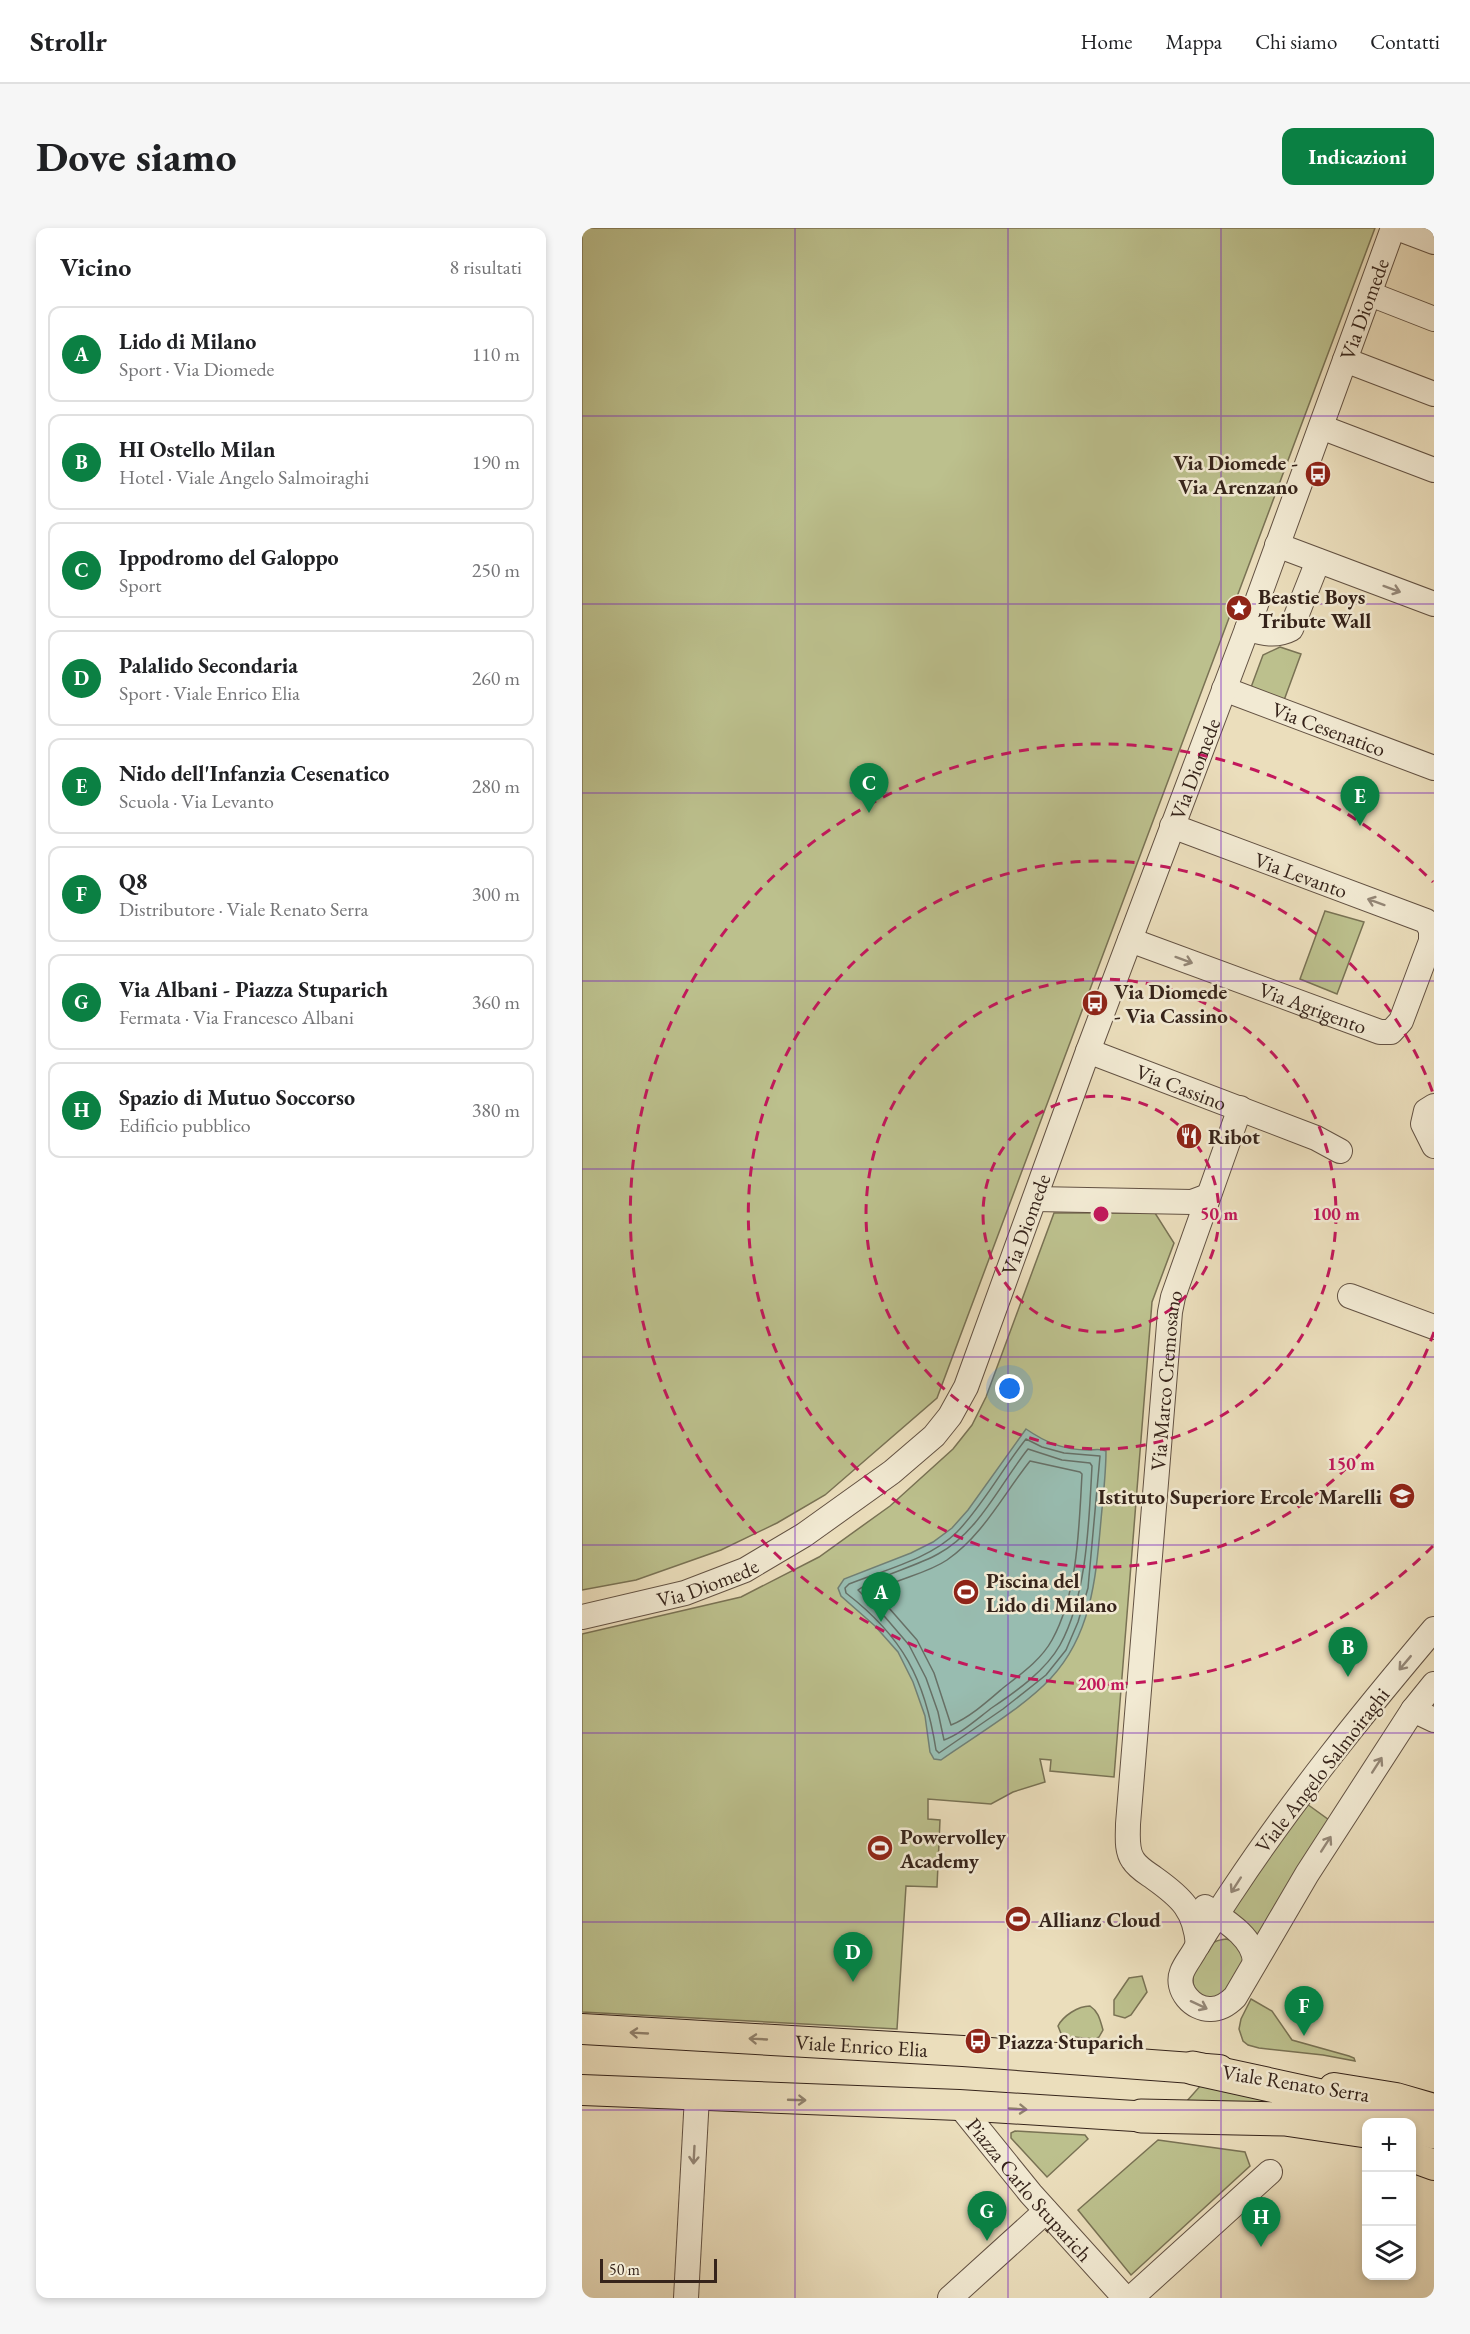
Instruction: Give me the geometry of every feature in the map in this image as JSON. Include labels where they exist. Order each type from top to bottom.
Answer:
[{"type":"highway","points":[[1193,2068],[1335,2099],[1392,2118]]},
{"type":"highway","points":[[1141,2116],[1286,2119],[1362,2130]]},
{"type":"highway","points":[[1416,2126],[1434,2133]]},
{"type":"highway","points":[[1416,2143],[1434,2150]]},
{"type":"main road","name":"Viale Enrico Elia","points":[[582,2030],[924,2048],[1193,2068]]},
{"type":"main road","name":"Viale Renato Serra","points":[[1193,2068],[1275,2076],[1396,2098],[1434,2109]]},
{"type":"main road","points":[[582,2090],[959,2105],[1141,2116],[1233,2126],[1362,2146]]},
{"type":"main road","points":[[1416,2158],[1434,2165]]},
{"type":"street","points":[[1395,228],[1434,242]]},
{"type":"street","name":"Via Diomede","points":[[582,1617],[685,1593],[745,1570],[804,1535],[892,1472],[934,1436],[950,1416],[966,1387],[1088,1051],[1395,228]]},
{"type":"street","points":[[1370,294],[1434,319]]},
{"type":"street","points":[[1345,360],[1434,394]]},
{"type":"street","points":[[1321,427],[1434,470]]},
{"type":"street","points":[[1277,545],[1434,604]]},
{"type":"street","points":[[1247,628],[1266,634],[1290,629],[1318,561]]},
{"type":"street","name":"Via Cesenatico","points":[[1224,689],[1434,768]]},
{"type":"street","name":"Via Levanto","points":[[1172,826],[1422,919],[1429,925],[1431,940],[1401,1022],[1395,1030]]},
{"type":"street","name":"Via Agrigento","points":[[1130,940],[1380,1032],[1395,1030]]},
{"type":"street","name":"Via Cassino","points":[[1088,1051],[1316,1137],[1340,1151]]},
{"type":"street","name":"Via Marco Cremosano","points":[[1176,1893],[1142,1870],[1132,1859],[1128,1844],[1170,1312],[1190,1248],[1240,1108]]},
{"type":"street","points":[[1429,1111],[1425,1130],[1434,1146]]},
{"type":"street","points":[[1035,1199],[1192,1202],[1208,1196]]},
{"type":"street","points":[[1161,1201],[1170,1205],[1182,1216],[1190,1233],[1190,1248]]},
{"type":"street","points":[[1350,1296],[1434,1327]]},
{"type":"street","name":"Viale Angelo Salmoiraghi","points":[[1216,1915],[1280,1820],[1434,1629]]},
{"type":"street","name":"Viale Angelo Salmoiraghi","points":[[1255,1962],[1307,1874],[1423,1715],[1434,1684]]},
{"type":"street","points":[[1176,1893],[1188,1897],[1216,1915],[1232,1926],[1252,1947],[1255,1962],[1235,1997],[1218,2008],[1208,2009],[1198,2007],[1185,1995],[1181,1973],[1216,1915]]},
{"type":"street","points":[[1176,1893],[1192,1914],[1198,1945]]},
{"type":"street","points":[[1198,1945],[1220,1932],[1239,1934]]},
{"type":"street","points":[[686,2298],[696,2096]]},
{"type":"street","name":"Piazza Carlo Stuparich","points":[[959,2105],[1046,2211],[1125,2298]]},
{"type":"street","points":[[1131,2298],[1270,2172]]},
{"type":"street","points":[[950,2298],[1046,2211]]},
{"type":"green space","points":[[582,228],[1375,228],[937,1398],[825,1495],[777,1523],[721,1550],[636,1580],[582,1590]]},
{"type":"green space","points":[[1280,647],[1301,654],[1283,703],[1250,690],[1263,655]]},
{"type":"green space","points":[[1325,911],[1364,922],[1337,994],[1300,979]]},
{"type":"green space","points":[[1054,1213],[1155,1213],[1174,1243],[1152,1302],[1114,1777],[1050,1771],[1051,1760],[1040,1759],[1045,1782],[1013,1792],[991,1804],[928,1799],[928,1819],[940,1820],[937,1887],[906,1886],[897,2029],[582,2012],[582,1634],[741,1597],[819,1557],[890,1506],[953,1449],[972,1425],[986,1397]]},
{"type":"green space","points":[[1307,1804],[1329,1820],[1262,1941],[1225,1915]]},
{"type":"green space","points":[[1226,1939],[1234,1941],[1247,1952],[1230,1991],[1210,2000],[1199,1994],[1194,1987],[1196,1966],[1208,1947],[1216,1941]]},
{"type":"green space","points":[[1142,1976],[1147,1992],[1131,2015],[1125,2018],[1114,2015],[1114,2000],[1129,1978]]},
{"type":"green space","points":[[1251,1999],[1272,2011],[1292,2040],[1349,2056],[1355,2061],[1248,2045],[1243,2041],[1239,2029],[1241,2019]]},
{"type":"green space","points":[[1090,2006],[1101,2023],[1103,2030],[1099,2037],[1095,2039],[1062,2036],[1058,2026],[1063,2019],[1071,2012]]},
{"type":"green space","points":[[1202,2084],[1312,2104],[1186,2102]]},
{"type":"green space","points":[[1015,2131],[1085,2135],[1088,2139],[1047,2177],[1011,2138],[1011,2133]]},
{"type":"green space","points":[[1158,2140],[1245,2152],[1250,2166],[1131,2275],[1078,2210]]},
{"type":"water","name":"Piscina del Lido di Milano","points":[[1026,1429],[1062,1447],[1106,1451],[1097,1562],[1090,1604],[1084,1623],[1065,1661],[1040,1689],[941,1760],[934,1759],[930,1752],[925,1716],[913,1682],[898,1652],[875,1626],[841,1596],[838,1588],[844,1579],[911,1553],[933,1542],[952,1528],[968,1510]]},
{"type":"place","name":"Via Diomede - Via Arenzano","points":[[1318,474]]},
{"type":"place","name":"Beastie Boys Tribute Wall","points":[[1239,608]]},
{"type":"place","name":"Ippodromo del Galoppo","points":[[869,813]]},
{"type":"place","name":"Nido dell'Infanzia Cesenatico","points":[[1360,826]]},
{"type":"place","name":"Via Diomede - Via Cassino","points":[[1095,1003]]},
{"type":"place","name":"Ribot","points":[[1189,1136]]},
{"type":"place","name":"Istituto Superiore Ercole Marelli","points":[[1402,1496]]},
{"type":"place","name":"Piscina del Lido di Milano","points":[[966,1592]]},
{"type":"place","name":"Lido di Milano","points":[[881,1622]]},
{"type":"place","name":"HI Ostello Milan","points":[[1348,1677]]},
{"type":"place","name":"Powervolley Academy","points":[[880,1848]]},
{"type":"place","name":"Allianz Cloud","points":[[1018,1919]]},
{"type":"place","name":"Palalido Secondaria","points":[[853,1982]]},
{"type":"place","name":"Q8","points":[[1304,2036]]},
{"type":"place","name":"Piazza Stuparich","points":[[978,2041]]},
{"type":"place","name":"Via Albani - Piazza Stuparich","points":[[987,2241]]},
{"type":"place","name":"Spazio di Mutuo Soccorso","points":[[1261,2247]]}]
